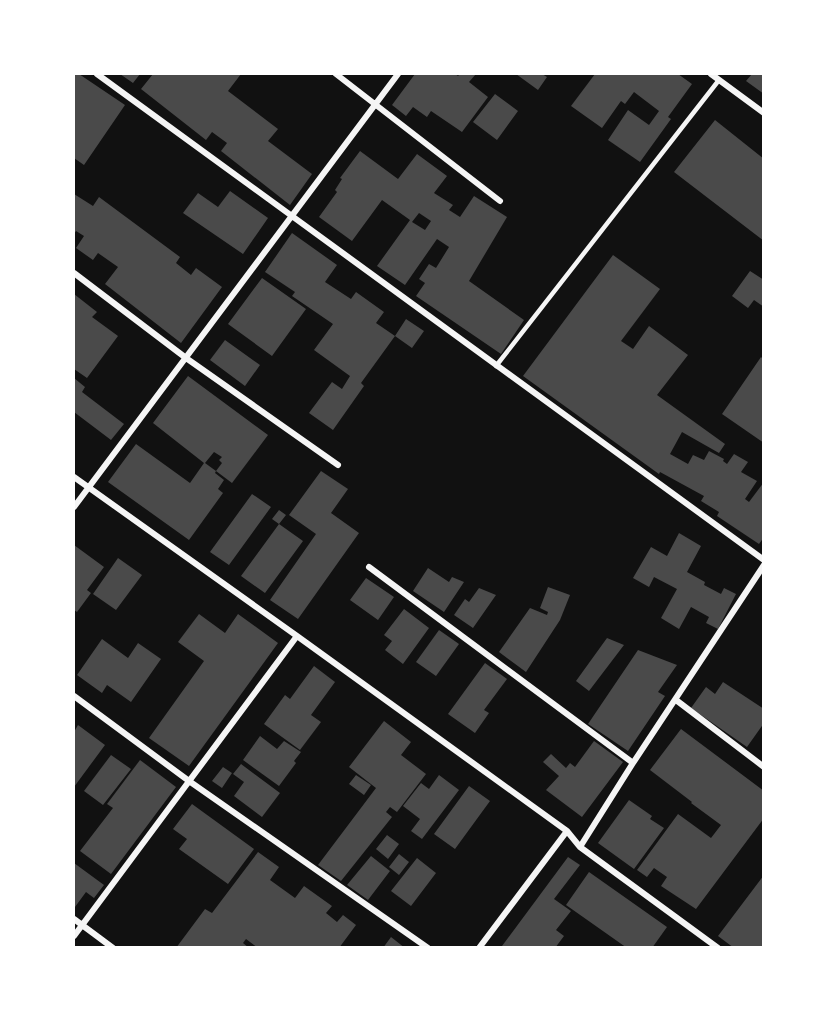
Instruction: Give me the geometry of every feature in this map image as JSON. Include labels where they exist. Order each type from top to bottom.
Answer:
[{"type":"street","points":[[97,74],[764,560]]},
{"type":"street","points":[[336,74],[500,201]]},
{"type":"street","points":[[74,507],[398,74]]},
{"type":"street","points":[[711,74],[764,113]]},
{"type":"street","points":[[719,80],[724,74]]},
{"type":"street","points":[[74,273],[186,358],[338,465]]},
{"type":"street","points":[[74,477],[567,831],[580,848],[718,948]]},
{"type":"street","points":[[580,848],[633,763],[764,565]]},
{"type":"street","points":[[369,567],[633,763]]},
{"type":"street","points":[[74,936],[297,636]]},
{"type":"street","points":[[74,696],[189,781],[428,948]]},
{"type":"street","points":[[675,700],[764,767]]},
{"type":"street","points":[[479,948],[567,831]]},
{"type":"street","points":[[74,919],[113,948]]},
{"type":"lane","points":[[496,366],[719,80]]},
{"type":"building","points":[[74,74],[79,74],[125,105],[84,165],[74,158]]},
{"type":"building","points":[[120,74],[140,74],[133,83]]},
{"type":"building","points":[[153,74],[241,74],[228,91],[278,129],[268,141],[312,174],[290,205],[221,151],[227,143],[212,132],[206,140],[141,89]]},
{"type":"building","points":[[415,74],[455,74],[458,76],[476,74],[469,82],[488,97],[462,132],[431,111],[427,117],[413,107],[406,116],[392,105]]},
{"type":"building","points":[[516,74],[542,74],[547,77],[538,90]]},
{"type":"building","points":[[595,74],[678,74],[692,84],[668,117],[671,119],[640,162],[608,140],[628,110],[649,125],[659,111],[634,92],[625,104],[621,101],[602,128],[571,106]]},
{"type":"building","points":[[752,74],[764,74],[764,94],[746,81]]},
{"type":"building","points":[[495,94],[518,111],[497,140],[473,122]]},
{"type":"building","points":[[715,120],[764,159],[764,241],[674,172]]},
{"type":"building","points":[[360,151],[398,179],[417,154],[447,176],[434,193],[453,205],[449,210],[460,217],[474,196],[507,217],[469,281],[524,320],[501,354],[416,296],[425,283],[419,279],[429,264],[436,268],[449,247],[437,239],[405,285],[377,266],[410,220],[382,200],[352,241],[319,217],[337,192],[335,190],[342,179],[340,178]],"holes":[[[419,213],[431,221],[425,230],[412,222]]]},
{"type":"building","points":[[230,191],[268,218],[243,254],[183,213],[198,193],[218,207]]},
{"type":"building","points":[[74,194],[93,206],[99,197],[180,257],[176,263],[191,275],[196,268],[222,287],[181,343],[105,284],[118,267],[98,253],[93,260],[76,248],[84,236],[76,231],[74,234]]},
{"type":"building","points":[[292,233],[337,265],[325,282],[351,299],[356,292],[384,312],[376,323],[395,336],[361,383],[364,386],[333,430],[309,413],[332,382],[342,389],[350,376],[314,350],[333,324],[292,296],[295,292],[265,272]]},
{"type":"building","points":[[613,255],[660,289],[621,341],[633,349],[649,326],[688,355],[657,395],[725,444],[719,453],[682,432],[670,454],[688,464],[693,455],[704,460],[709,451],[724,459],[723,461],[727,464],[734,454],[748,462],[741,472],[757,481],[745,499],[749,502],[764,482],[764,537],[759,544],[717,516],[719,512],[701,501],[704,496],[660,472],[659,474],[523,376]]},
{"type":"building","points":[[750,271],[764,280],[764,307],[754,300],[748,308],[732,296]]},
{"type":"building","points":[[262,278],[306,309],[272,356],[228,324]]},
{"type":"building","points":[[74,294],[97,312],[92,317],[118,336],[87,378],[74,369]]},
{"type":"building","points":[[406,319],[424,331],[412,348],[395,336]]},
{"type":"building","points":[[225,340],[260,365],[245,386],[210,360]]},
{"type":"building","points":[[761,357],[764,360],[764,443],[722,414]]},
{"type":"building","points":[[188,376],[268,435],[232,483],[216,471],[215,473],[224,480],[218,489],[223,493],[189,540],[108,482],[136,444],[190,483],[204,463],[153,423]],"holes":[[[214,452],[222,457],[219,460],[222,463],[216,471],[205,463]]]},
{"type":"building","points":[[74,378],[85,387],[82,392],[124,424],[111,440],[74,412]]},
{"type":"building","points":[[321,471],[348,489],[331,513],[359,533],[298,619],[270,600],[316,534],[289,515]]},
{"type":"building","points":[[252,494],[271,507],[229,565],[210,552]]},
{"type":"building","points":[[279,510],[286,515],[279,524],[272,519]]},
{"type":"building","points":[[279,524],[303,541],[265,593],[241,576]]},
{"type":"building","points":[[679,533],[701,546],[687,572],[721,594],[724,588],[736,594],[718,629],[706,623],[709,617],[691,607],[679,629],[661,618],[677,589],[654,577],[649,587],[633,578],[651,547],[667,556]]},
{"type":"building","points":[[74,545],[104,567],[87,590],[91,593],[77,612],[74,610]]},
{"type":"building","points":[[118,558],[142,575],[116,610],[93,594]]},
{"type":"building","points":[[428,568],[449,582],[452,577],[464,582],[444,612],[413,591]]},
{"type":"building","points":[[366,578],[394,597],[378,620],[350,600]]},
{"type":"building","points":[[548,587],[570,595],[560,620],[526,672],[499,652],[530,608],[547,615],[548,612],[540,608]]},
{"type":"building","points":[[479,588],[496,595],[473,628],[454,615],[465,599],[469,602]]},
{"type":"building","points":[[404,609],[429,628],[403,664],[385,650],[392,641],[384,635]]},
{"type":"building","points":[[199,614],[225,633],[238,614],[278,643],[189,766],[149,738],[204,661],[178,642]]},
{"type":"building","points":[[439,630],[459,644],[436,676],[416,662]]},
{"type":"building","points":[[607,638],[624,645],[589,691],[576,681]]},
{"type":"building","points":[[102,639],[128,658],[138,643],[161,659],[131,702],[107,685],[102,693],[77,675]]},
{"type":"building","points":[[638,650],[677,665],[658,692],[665,696],[628,751],[588,724]]},
{"type":"building","points":[[485,663],[507,679],[484,710],[489,713],[475,733],[448,714]]},
{"type":"building","points":[[314,666],[335,682],[311,715],[321,722],[300,750],[264,724],[285,695],[290,699]]},
{"type":"building","points":[[723,682],[764,709],[764,723],[747,747],[691,708],[706,687],[715,694]]},
{"type":"building","points":[[384,721],[411,742],[401,755],[426,774],[397,812],[390,807],[386,812],[392,817],[341,881],[318,865],[376,788],[349,767]]},
{"type":"building","points":[[78,725],[105,745],[74,787],[74,732]]},
{"type":"building","points":[[681,729],[764,791],[764,818],[696,909],[661,886],[667,877],[654,868],[647,877],[637,870],[678,814],[711,838],[721,825],[650,770]]},
{"type":"building","points":[[260,736],[277,749],[284,741],[301,752],[279,786],[243,760]]},
{"type":"building","points":[[594,741],[623,762],[582,817],[546,790],[559,776],[543,762],[551,754],[566,768],[570,763],[575,767]]},
{"type":"building","points":[[111,755],[131,769],[103,805],[84,791]]},
{"type":"building","points":[[140,760],[176,787],[111,874],[80,851],[113,808],[107,804]]},
{"type":"building","points":[[241,764],[280,793],[262,817],[234,796],[244,782],[233,774]]},
{"type":"building","points":[[223,767],[232,773],[222,788],[212,781]]},
{"type":"building","points":[[356,775],[371,785],[364,795],[349,784]]},
{"type":"building","points":[[439,775],[459,790],[422,839],[411,831],[420,819],[403,806],[421,783],[429,789]]},
{"type":"building","points":[[469,786],[490,801],[455,849],[434,834]]},
{"type":"building","points":[[629,800],[652,816],[650,819],[664,828],[634,869],[598,843]]},
{"type":"building","points":[[192,804],[254,849],[228,884],[179,849],[187,839],[173,829]]},
{"type":"building","points":[[387,835],[399,844],[388,859],[376,849]]},
{"type":"building","points":[[258,852],[279,867],[270,880],[295,898],[304,886],[332,906],[326,913],[337,922],[343,915],[356,925],[339,948],[258,948],[246,939],[243,943],[249,948],[176,948],[205,909],[212,913]]},
{"type":"building","points":[[399,854],[409,862],[399,875],[389,867]]},
{"type":"building","points":[[371,856],[390,871],[368,900],[347,885]]},
{"type":"building","points":[[568,857],[580,865],[554,899],[571,911],[556,930],[564,936],[555,948],[504,948],[502,946]]},
{"type":"building","points":[[417,858],[436,873],[411,906],[391,891]]},
{"type":"building","points":[[74,863],[104,885],[94,898],[86,892],[75,907],[74,905]]},
{"type":"building","points":[[589,872],[667,927],[652,948],[627,948],[566,905]]},
{"type":"building","points":[[764,875],[764,948],[734,948],[718,936]]},
{"type":"building","points":[[391,937],[405,948],[383,948]]}]
